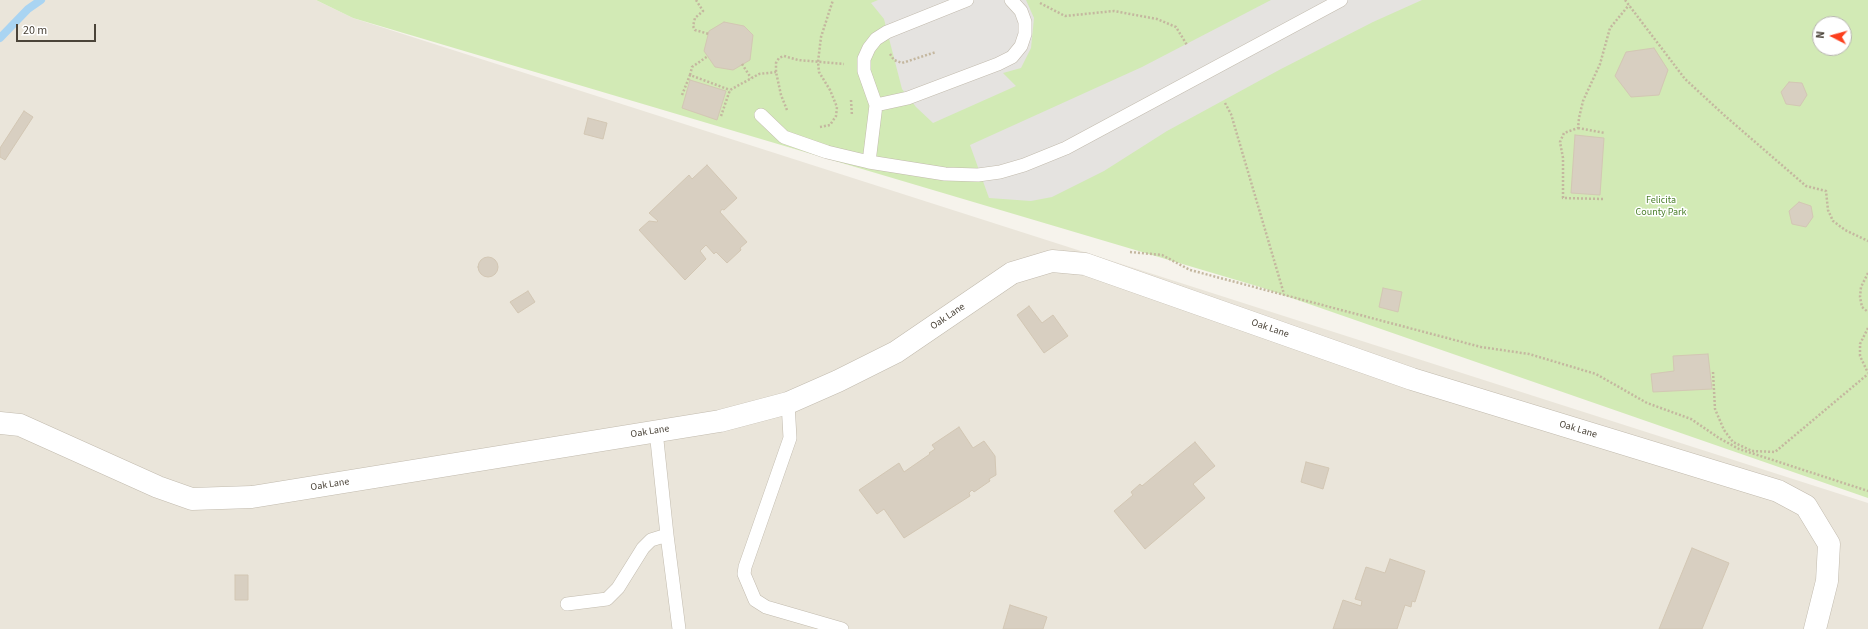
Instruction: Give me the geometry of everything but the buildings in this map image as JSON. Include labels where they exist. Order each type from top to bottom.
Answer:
[{"type":"street","name":"Oak Lane","points":[[0,423],[20,425],[158,488],[192,499],[252,497],[720,421],[788,403],[838,381],[896,352],[1012,273],[1052,261],[1085,264],[1412,379],[1778,491],[1806,506],[1829,544],[1827,581],[1814,629]]},
{"type":"lane","points":[[869,162],[876,104],[864,71],[864,59],[869,48],[876,39],[887,32],[967,0]]},
{"type":"lane","points":[[876,104],[908,98],[998,64],[1012,57],[1021,46],[1025,34],[1025,22],[1022,13],[1011,0]]},
{"type":"lane","points":[[761,115],[784,137],[827,152],[869,162],[945,174],[978,174],[1024,165],[1066,148],[1341,0]]},
{"type":"lane","points":[[788,403],[790,438],[745,566],[744,574],[755,600],[766,607],[842,629]]},
{"type":"lane","points":[[656,431],[679,629]]},
{"type":"lane","points":[[567,604],[607,599],[618,588],[643,548],[651,540],[667,535]]},
{"type":"path","points":[[696,0],[702,11],[695,18],[693,26],[695,30],[709,34]]},
{"type":"path","points":[[814,129],[830,125],[836,116],[837,107],[830,90],[819,72],[818,62],[821,37],[832,0]]},
{"type":"path","points":[[1625,0],[1685,79],[1806,186],[1826,191],[1828,210],[1833,220],[1845,230],[1868,241]]},
{"type":"path","points":[[1022,13],[1037,2],[1065,16],[1114,10],[1138,14],[1158,18],[1176,26],[1186,45]]},
{"type":"path","points":[[1578,128],[1578,118],[1582,101],[1600,64],[1610,28],[1629,5]]},
{"type":"path","points":[[886,49],[894,60],[902,63],[936,52]]},
{"type":"path","points":[[682,95],[692,67],[708,56]]},
{"type":"path","points":[[788,112],[781,95],[776,72],[776,63],[779,58],[784,56],[798,60],[847,65]]},
{"type":"path","points":[[742,64],[751,78]]},
{"type":"path","points":[[722,116],[730,90],[759,74],[776,72]]},
{"type":"path","points":[[690,75],[730,90]]},
{"type":"path","points":[[1225,103],[1231,114],[1284,294]]},
{"type":"path","points":[[1603,199],[1564,198],[1563,158],[1560,142],[1564,133],[1578,128],[1605,133]]},
{"type":"path","points":[[1124,251],[1162,255],[1190,270],[1481,347],[1529,354],[1596,374],[1647,403],[1691,419],[1721,438],[1748,452],[1868,491]]},
{"type":"path","points":[[1868,273],[1861,287],[1860,297],[1862,307],[1868,312]]},
{"type":"path","points":[[1721,438],[1731,440],[1752,451],[1775,452],[1868,374],[1860,356],[1860,344],[1868,328]]},
{"type":"path","points":[[1713,372],[1715,409],[1724,430],[1731,440]]},
{"type":"shaded area","points":[[0,0],[316,0],[353,18],[1868,503],[1868,629],[0,629]]},
{"type":"shaded area","points":[[878,0],[1026,0],[1034,18],[1031,48],[1021,68],[1003,73],[1016,86],[933,123],[916,107],[902,89],[884,19],[871,3]]},
{"type":"shaded area","points":[[1271,0],[1422,0],[1373,22],[1281,69],[1167,131],[1104,171],[1052,197],[1031,201],[989,198],[970,145],[1142,67]]},
{"type":"green space","name":"Felicita County Park","points":[[316,0],[1868,0],[1868,498],[1260,287],[353,18]]},
{"type":"waterway","points":[[0,38],[28,9],[41,0]]}]
